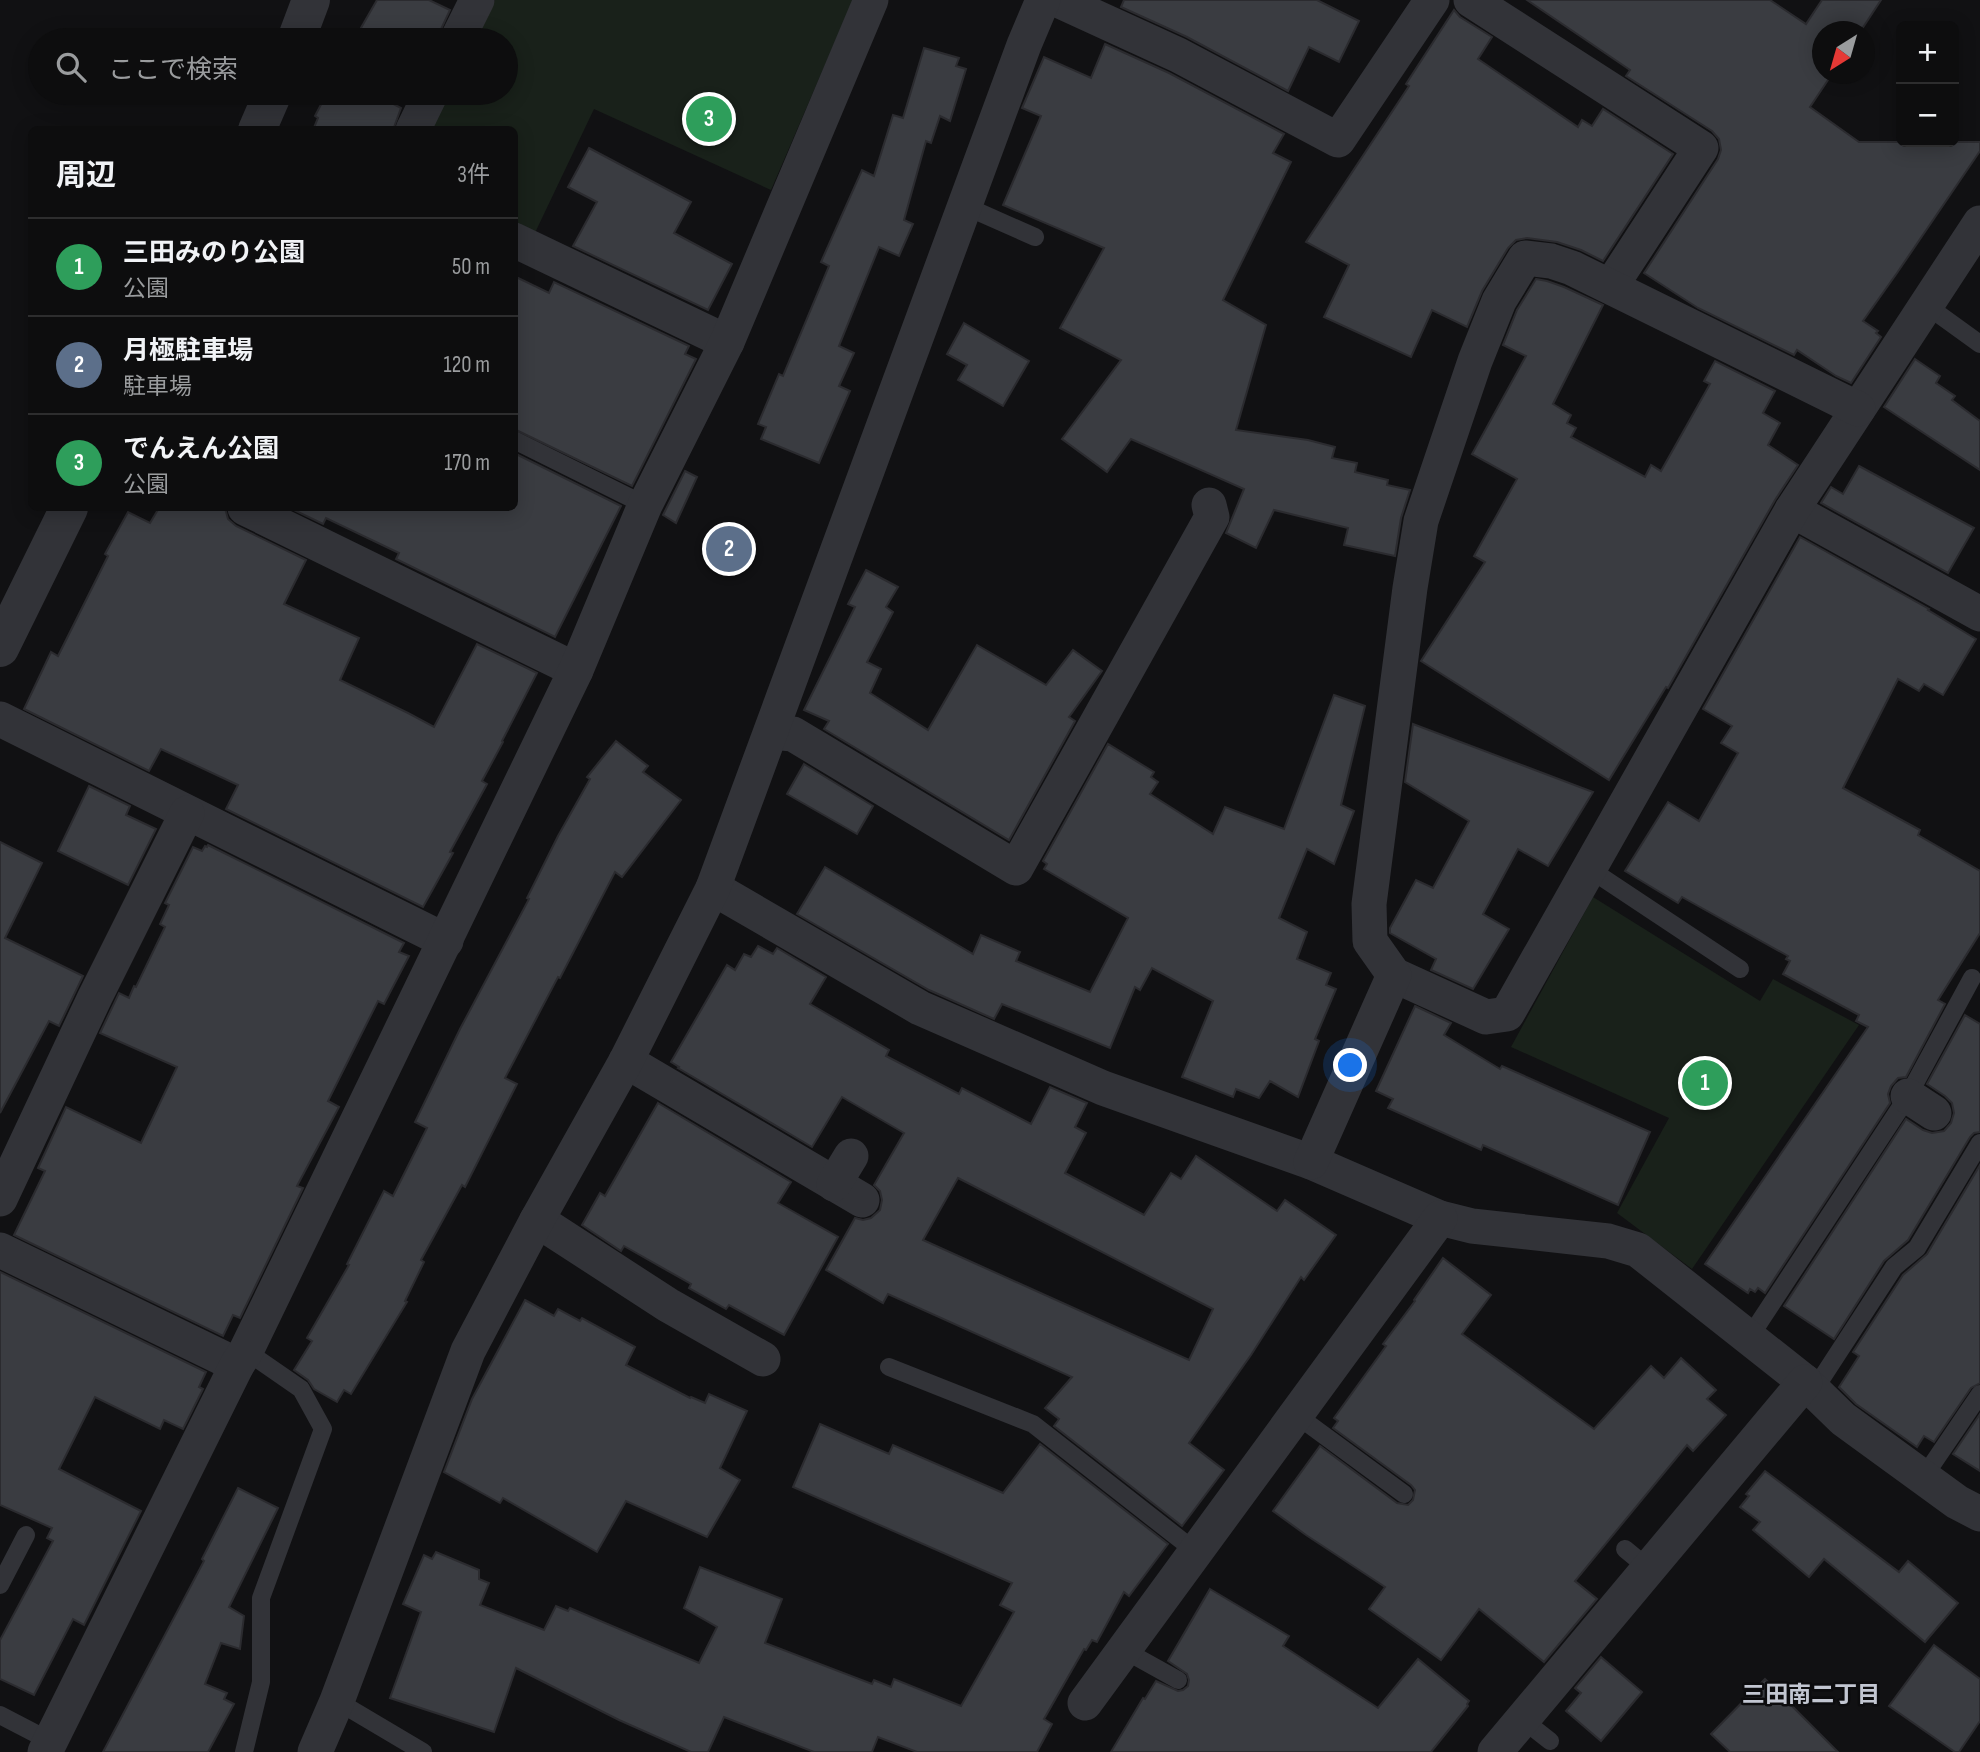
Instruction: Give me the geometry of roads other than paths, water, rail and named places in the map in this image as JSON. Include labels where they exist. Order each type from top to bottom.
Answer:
[{"type":"street","points":[[300,28],[311,0]]},
{"type":"street","points":[[463,28],[477,0]]},
{"type":"street","points":[[47,1747],[242,1358],[576,670],[645,505],[727,342],[871,0]]},
{"type":"street","points":[[315,1752],[337,1701],[468,1351],[625,1061],[713,888],[1043,0]]},
{"type":"street","points":[[1058,0],[1178,55],[1338,140],[1432,0]]},
{"type":"street","points":[[1471,0],[1701,148],[1611,286]]},
{"type":"street","points":[[259,126],[268,105]]},
{"type":"street","points":[[415,126],[425,105]]},
{"type":"street","points":[[1858,409],[1572,268],[1551,261],[1525,258],[1499,301],[1475,360],[1422,521],[1410,588],[1369,904],[1370,941],[1394,975],[1486,1017],[1507,1014],[1792,510],[1980,223]]},
{"type":"street","points":[[518,242],[727,342]]},
{"type":"street","points":[[771,732],[793,734],[1016,869],[1212,517],[1209,505]]},
{"type":"street","points":[[1792,510],[1980,614]]},
{"type":"street","points":[[0,648],[68,511]]},
{"type":"street","points":[[251,511],[576,670]]},
{"type":"street","points":[[0,719],[446,941]]},
{"type":"street","points":[[0,1199],[95,997],[187,813]]},
{"type":"street","points":[[713,888],[920,1008],[1103,1088],[1311,1163],[1440,1218],[1472,1226],[1608,1241],[1639,1250],[1809,1386],[1843,1419],[1957,1502],[1980,1514]]},
{"type":"street","points":[[1311,1163],[1394,975]]},
{"type":"street","points":[[625,1061],[849,1180]]},
{"type":"street","points":[[1085,1703],[1440,1218]]},
{"type":"street","points":[[537,1220],[668,1306],[763,1359]]},
{"type":"street","points":[[0,1250],[242,1358]]},
{"type":"street","points":[[1495,1752],[1522,1719],[1637,1559],[1809,1386]]},
{"type":"lane","points":[[965,206],[1035,237]]},
{"type":"lane","points":[[1926,305],[1980,344]]},
{"type":"lane","points":[[518,442],[645,505]]},
{"type":"lane","points":[[1588,868],[1740,969]]},
{"type":"lane","points":[[1749,1339],[1921,1104],[1972,978]]},
{"type":"lane","points":[[1809,1386],[1894,1267],[1917,1248],[1980,1143]]},
{"type":"lane","points":[[242,1358],[301,1389],[323,1429],[261,1598],[261,1682],[244,1752]]},
{"type":"lane","points":[[889,1367],[1033,1424],[1195,1551]]},
{"type":"lane","points":[[1923,1478],[1980,1394]]},
{"type":"lane","points":[[1295,1415],[1404,1494]]},
{"type":"lane","points":[[0,1585],[26,1535]]},
{"type":"lane","points":[[1124,1650],[1178,1680]]},
{"type":"lane","points":[[337,1701],[423,1752]]},
{"type":"lane","points":[[0,1715],[47,1747]]},
{"type":"lane","points":[[1522,1719],[1550,1741]]},
{"type":"place","name":"でんえん公園","points":[[709,119]]},
{"type":"place","name":"月極駐車場","points":[[729,549]]},
{"type":"place","name":"三田みのり公園","points":[[1705,1083]]},
{"type":"district","name":"三田南二丁目","points":[[1811,1695]]}]
